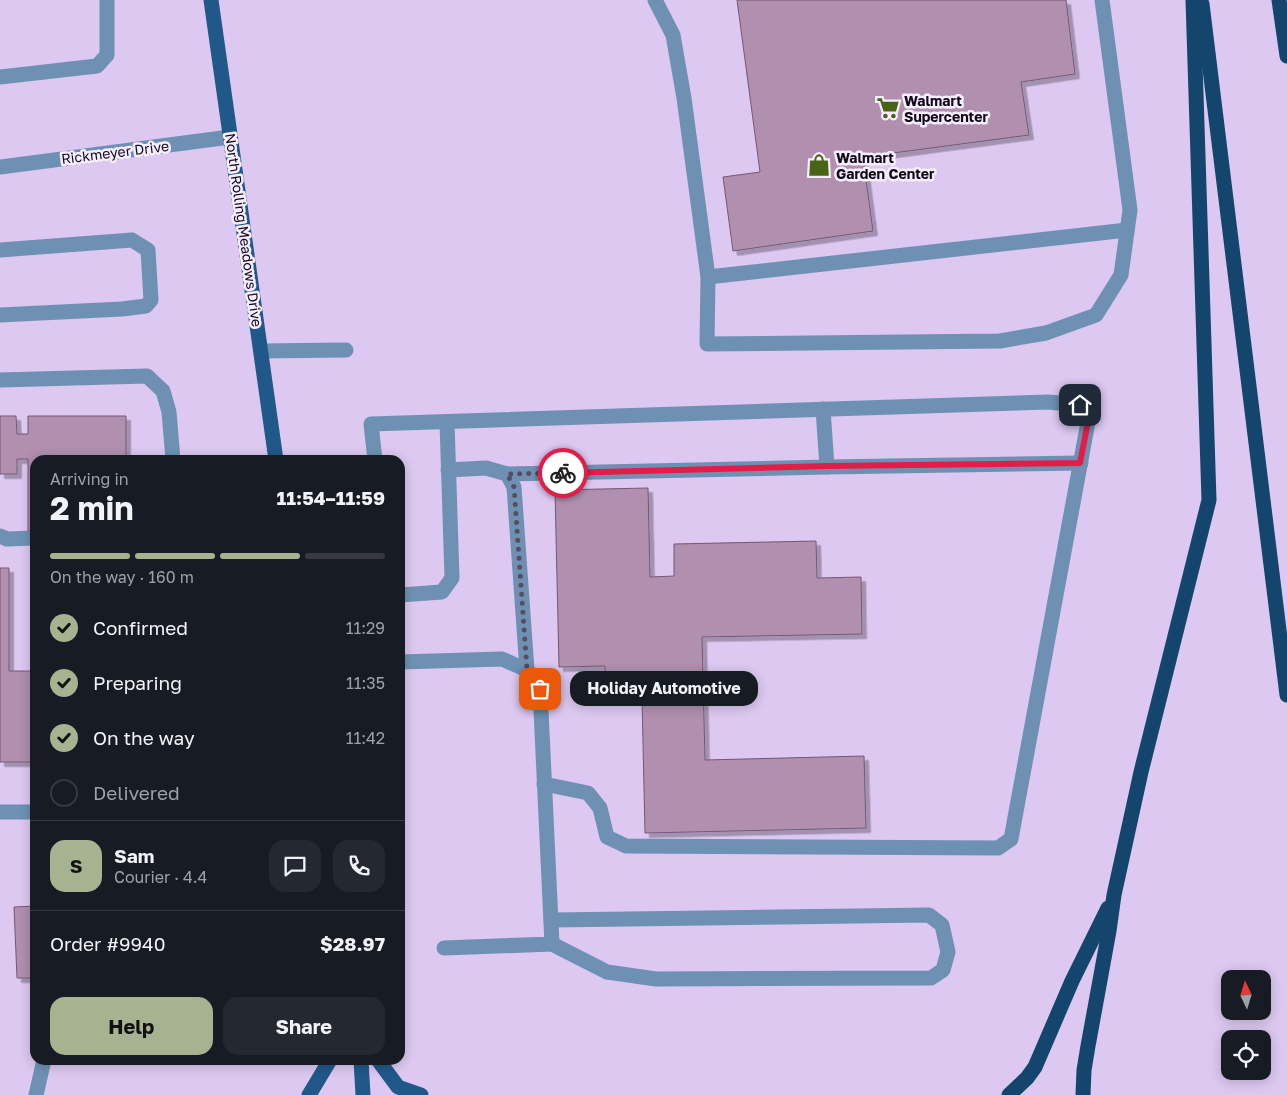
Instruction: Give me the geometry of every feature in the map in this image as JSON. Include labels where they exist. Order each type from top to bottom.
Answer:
[{"type":"highway","points":[[1083,1095],[1084,1070],[1114,895],[1144,762],[1209,500],[1193,0]]},
{"type":"highway","points":[[1201,0],[1287,695]]},
{"type":"highway","points":[[1279,0],[1287,56]]},
{"type":"highway","points":[[1282,26],[1287,46]]},
{"type":"highway","points":[[1009,1095],[1027,1078],[1035,1067],[1072,982],[1114,895]]},
{"type":"main road","name":"North Rolling Meadows Drive","points":[[210,0],[275,455]]},
{"type":"main road","points":[[309,1095],[327,1065]]},
{"type":"main road","points":[[361,1065],[363,1095]]},
{"type":"main road","points":[[382,1065],[398,1087],[421,1095]]},
{"type":"street","points":[[0,77],[97,66],[107,55],[107,0]]},
{"type":"street","points":[[655,0],[673,35],[684,98],[708,277],[707,344],[1000,341],[1046,333],[1096,315],[1122,275],[1130,210],[1102,0]]},
{"type":"street","name":"Rickmeyer Drive","points":[[0,167],[230,137]]},
{"type":"street","points":[[708,277],[1127,230]]},
{"type":"street","points":[[0,250],[132,240],[148,250],[151,300],[146,306],[122,309],[0,316]]},
{"type":"street","points":[[261,351],[346,350]]},
{"type":"street","points":[[0,380],[147,376],[163,391],[169,412],[173,455]]},
{"type":"street","points":[[374,455],[371,424],[1048,402],[1080,405],[1088,422],[1011,839],[998,848],[626,846],[607,837],[600,808],[588,793],[544,784]]},
{"type":"street","points":[[823,409],[827,466]]},
{"type":"street","points":[[405,595],[442,592],[452,578],[447,422]]},
{"type":"street","points":[[448,470],[486,468],[507,474],[827,466],[1080,463]]},
{"type":"street","points":[[507,474],[514,487],[527,670],[540,689],[552,944]]},
{"type":"street","points":[[0,536],[7,539],[30,538]]},
{"type":"street","points":[[405,662],[502,659],[527,670]]},
{"type":"street","points":[[0,812],[30,812]]},
{"type":"street","points":[[444,948],[552,944],[607,972],[656,979],[931,978],[944,970],[948,952],[942,925],[929,915],[551,920]]},
{"type":"street","points":[[36,1095],[43,1065]]},
{"type":"building","name":"Walmart Supercenter","points":[[737,0],[1066,0],[1075,74],[1021,82],[1029,135],[863,157],[873,231],[733,251],[723,177],[760,172]]},
{"type":"building","points":[[0,416],[16,416],[17,434],[28,434],[28,416],[126,416],[126,455],[30,455],[30,531],[28,531],[28,459],[17,459],[17,474],[0,474]]},
{"type":"building","points":[[648,488],[650,577],[674,576],[674,544],[816,541],[817,578],[861,577],[862,634],[702,637],[705,760],[864,756],[866,828],[645,833],[642,699],[606,700],[605,666],[559,667],[555,490]]},
{"type":"building","points":[[0,568],[9,568],[9,671],[30,671],[30,762],[0,762]]},
{"type":"building","points":[[30,906],[30,978],[17,978],[14,907]]},
{"type":"way so far","points":[[540,689],[527,670],[514,487],[507,474],[563,473]]},
{"type":"place","name":"Walmart Supercenter","points":[[888,108]]},
{"type":"place","name":"Walmart Garden Center","points":[[819,165]]},
{"type":"place","name":"Holiday Automotive","points":[[540,689]]},
{"type":"route","points":[[563,473],[827,466],[1080,463],[1088,422],[1080,405]]}]
